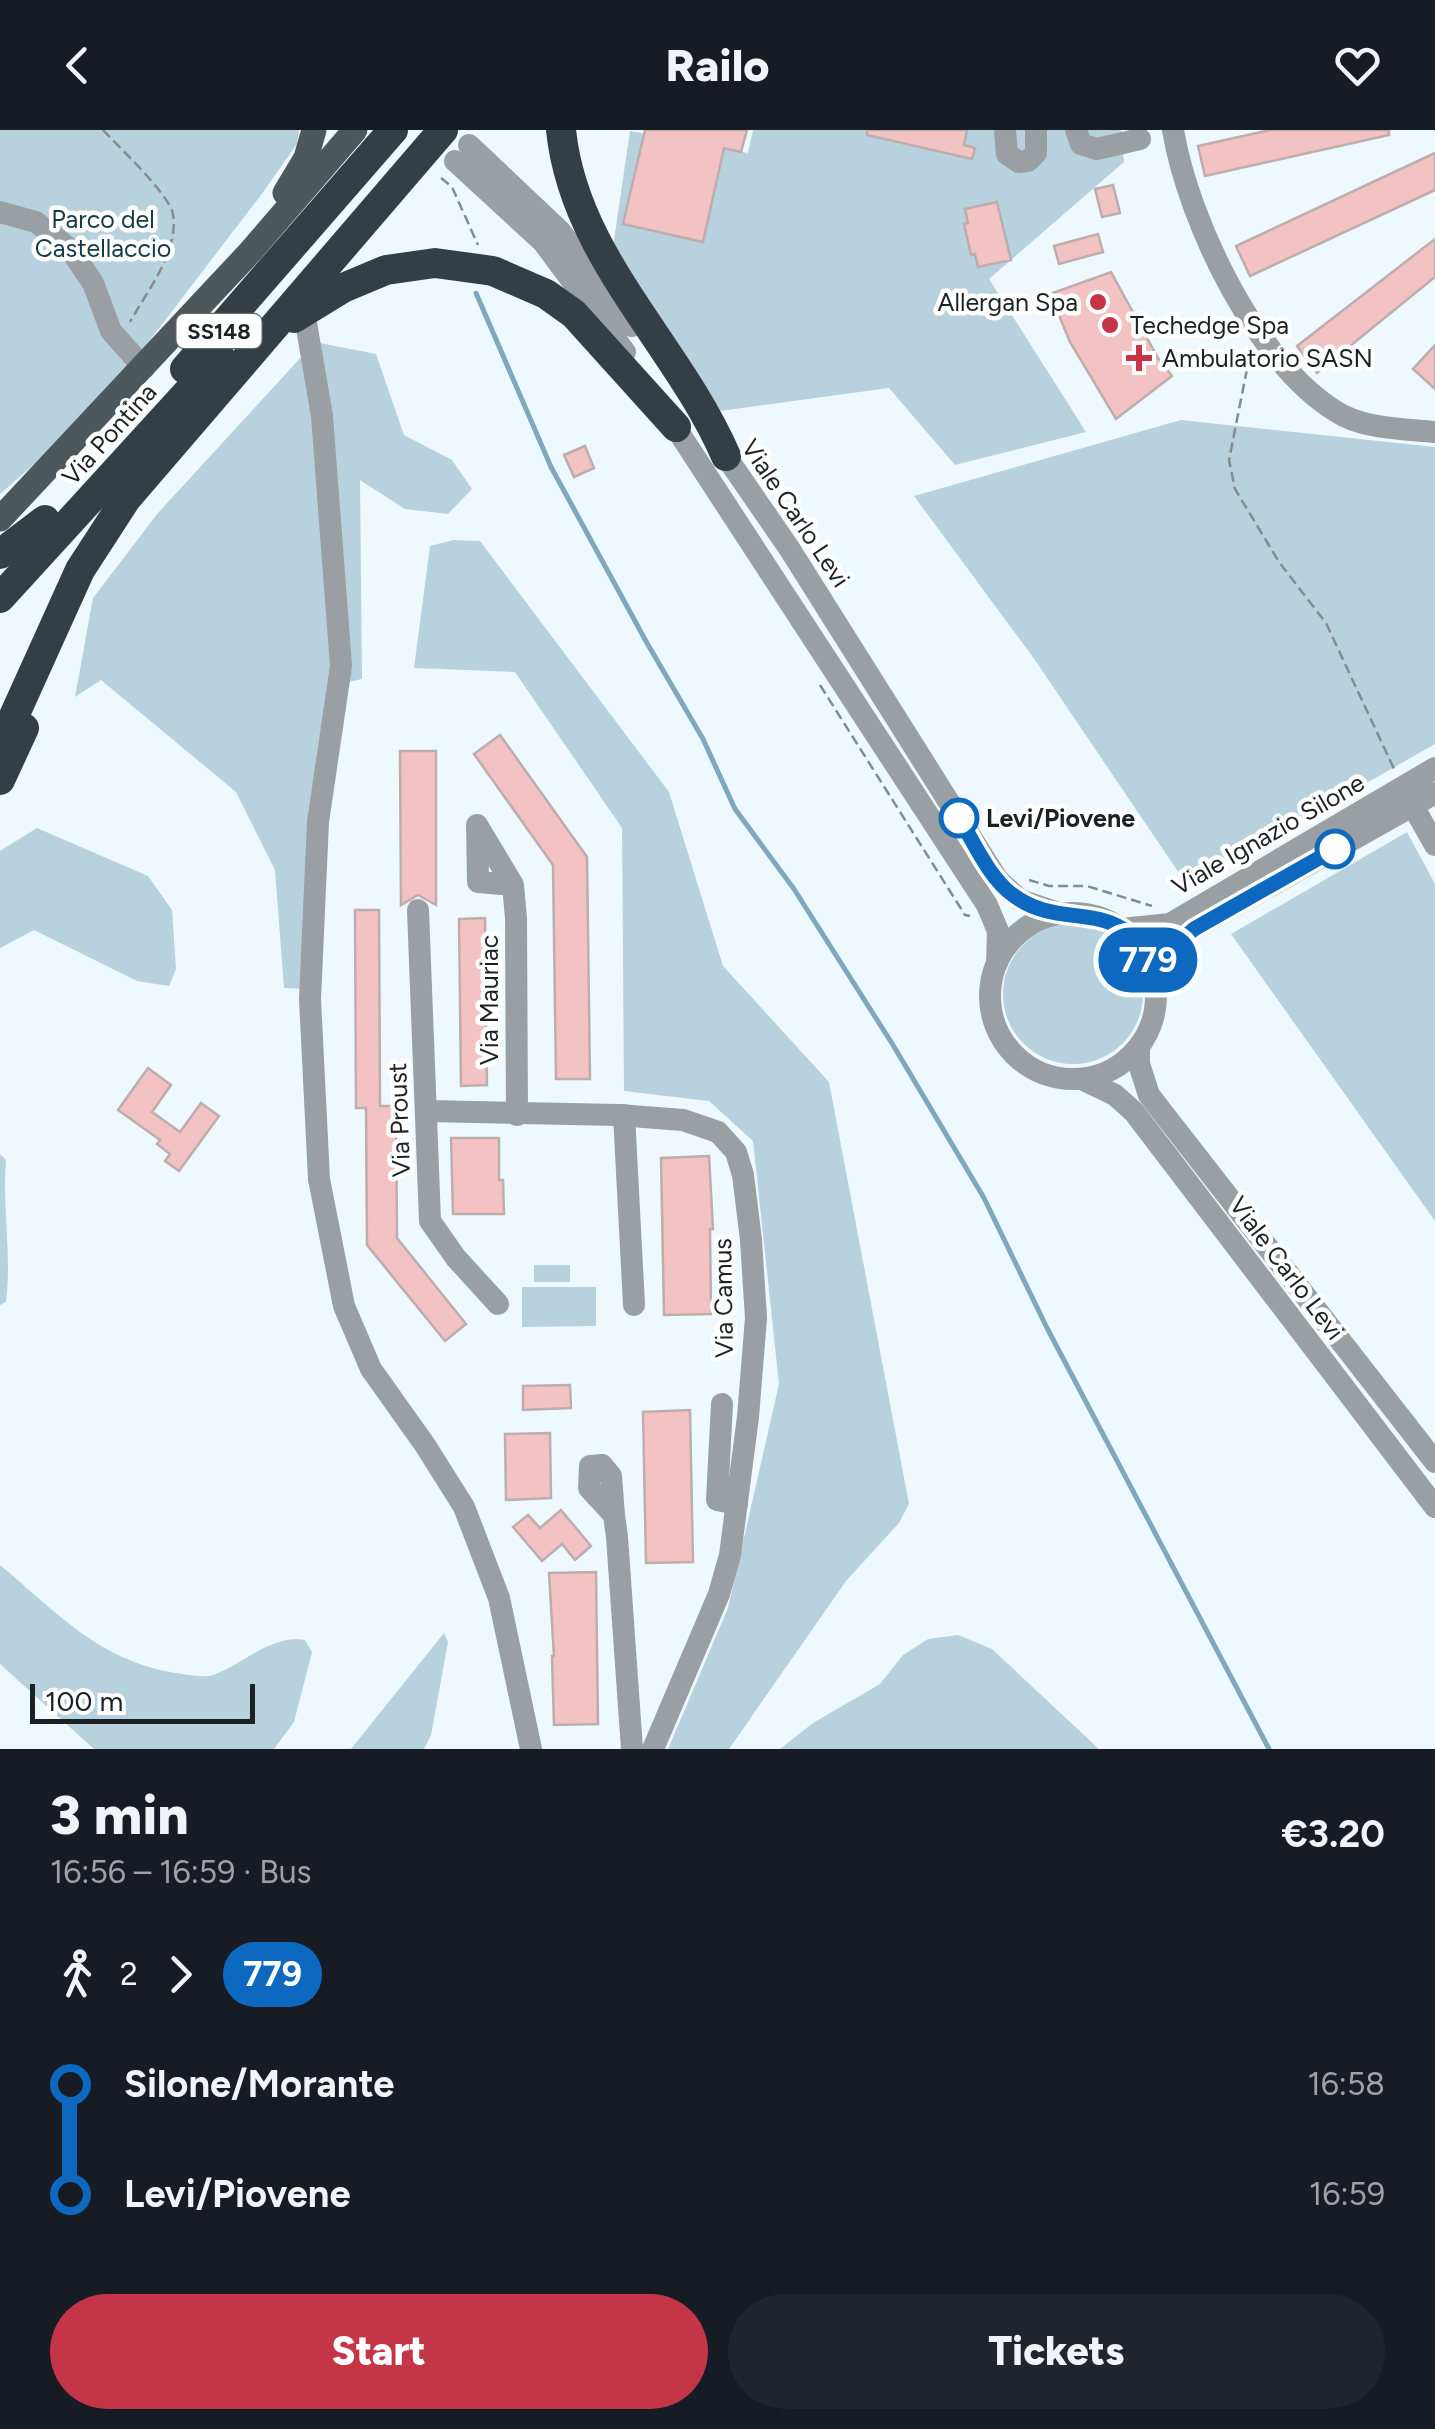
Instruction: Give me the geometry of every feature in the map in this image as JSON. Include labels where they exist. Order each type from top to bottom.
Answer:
[{"type":"highway","points":[[561,130],[568,176],[592,238],[700,402],[726,456]]},
{"type":"highway","points":[[0,746],[80,570],[126,499],[425,147]]},
{"type":"highway","name":"SS148","points":[[0,568],[244,302],[425,147]]},
{"type":"highway","name":"Via Pontina","points":[[0,598],[254,320],[425,147]]},
{"type":"highway","points":[[263,339],[343,288],[386,270],[435,263],[493,271],[546,294],[574,314],[676,427]]},
{"type":"highway","points":[[0,554],[45,520]]},
{"type":"highway","points":[[0,780],[54,654],[80,570]]},
{"type":"main road","points":[[251,251],[306,158],[314,130]]},
{"type":"main road","points":[[0,519],[251,251],[355,130]]},
{"type":"street","points":[[1005,130],[1007,154],[1014,161],[1024,162],[1036,153],[1036,130]]},
{"type":"street","points":[[1076,130],[1082,144],[1092,148],[1140,139]]},
{"type":"street","points":[[1174,130],[1186,185],[1209,246],[1244,307],[1288,368],[1318,398],[1347,417],[1373,425],[1435,432]]},
{"type":"street","name":"Viale Carlo Levi","points":[[425,147],[567,239],[726,456],[796,559],[998,880],[1020,900],[1061,914]]},
{"type":"street","name":"Viale Carlo Levi","points":[[425,147],[543,242],[676,427],[987,906],[998,931],[997,963]]},
{"type":"street","points":[[0,212],[36,222],[70,249],[93,283],[108,326],[144,368]]},
{"type":"street","points":[[304,312],[322,416],[341,666],[318,822],[310,999],[319,1179],[344,1306],[371,1369],[426,1445],[464,1508],[492,1580],[531,1749]]},
{"type":"street","name":"Viale Ignazio Silone","points":[[1122,929],[1170,924],[1435,768]]},
{"type":"street","name":"Viale Ignazio Silone","points":[[1156,983],[1194,929],[1435,795]]},
{"type":"street","points":[[1412,806],[1435,845]]},
{"type":"street","name":"Via Mauriac","points":[[513,885],[517,1115]]},
{"type":"street","name":"Via Proust","points":[[418,910],[430,1220],[456,1258],[498,1304]]},
{"type":"street","points":[[1061,914],[1093,916],[1122,929],[1148,958],[1156,983],[1155,1014],[1139,1047],[1124,1063],[1104,1074],[1082,1079],[1065,1079],[1032,1068],[1006,1045],[992,1014],[992,980],[997,963],[1016,936],[1045,918],[1061,914]]},
{"type":"street","name":"Viale Carlo Levi","points":[[1139,1047],[1139,1064],[1150,1095],[1435,1462]]},
{"type":"street","name":"Viale Carlo Levi","points":[[1082,1079],[1115,1095],[1134,1112],[1435,1507]]},
{"type":"street","name":"Via Camus","points":[[427,1111],[683,1120],[708,1127],[729,1142],[743,1175],[756,1318],[730,1555],[719,1594],[653,1749]]},
{"type":"street","points":[[624,1115],[634,1305]]},
{"type":"street","points":[[722,1404],[716,1500],[736,1504]]},
{"type":"street","points":[[615,1526],[632,1749]]},
{"type":"path","points":[[103,130],[148,178],[172,211],[172,238],[165,260],[118,342]]},
{"type":"path","points":[[425,147],[452,187],[479,246]]},
{"type":"path","points":[[1246,368],[1229,460],[1236,489],[1279,562],[1326,623],[1398,778]]},
{"type":"path","points":[[817,682],[965,915],[976,913]]},
{"type":"path","points":[[1024,880],[1049,886],[1087,886],[1152,906]]},
{"type":"green space","name":"Parco del Castellaccio","points":[[0,130],[299,130],[297,144],[261,195],[98,408],[0,494]]},
{"type":"green space","points":[[753,130],[1121,130],[1124,162],[989,279],[1086,432],[955,465],[889,388],[720,411],[612,254],[630,131],[748,153]]},
{"type":"green space","points":[[315,342],[376,354],[404,435],[452,460],[472,489],[448,514],[405,509],[360,480],[362,679],[338,684],[311,989],[284,988],[275,870],[236,792],[101,680],[75,697],[93,598],[158,513]]},
{"type":"green space","points":[[1181,420],[1435,447],[1435,744],[1210,872],[1183,879],[1035,660],[914,496]]},
{"type":"green space","points":[[453,540],[480,541],[669,792],[723,966],[829,1082],[909,1504],[899,1523],[846,1581],[729,1749],[668,1749],[728,1608],[779,1384],[753,1141],[709,1101],[624,1091],[622,828],[515,672],[414,668],[430,546]]},
{"type":"green space","points":[[37,828],[148,876],[172,910],[176,969],[169,986],[137,981],[34,930],[0,948],[0,851]]},
{"type":"green space","points":[[1407,832],[1435,884],[1435,1221],[1231,934]]},
{"type":"green space","points":[[1073,924],[1100,929],[1123,944],[1138,967],[1143,994],[1138,1021],[1123,1044],[1100,1059],[1073,1064],[1046,1059],[1023,1044],[1008,1021],[1003,994],[1008,967],[1023,944],[1046,929]]},
{"type":"green space","points":[[0,1154],[6,1160],[8,1266],[6,1302],[0,1305]]},
{"type":"green space","points":[[534,1265],[570,1265],[570,1282],[534,1282]]},
{"type":"green space","points":[[522,1287],[596,1287],[596,1326],[522,1327]]},
{"type":"green space","points":[[0,1565],[83,1634],[153,1668],[209,1676],[281,1641],[305,1640],[312,1652],[294,1722],[274,1749],[94,1749],[0,1664]]},
{"type":"green space","points":[[444,1633],[448,1642],[431,1735],[424,1749],[351,1749]]},
{"type":"green space","points":[[958,1635],[992,1649],[1099,1749],[780,1749],[813,1723],[880,1684],[903,1655],[928,1639]]},
{"type":"building","points":[[645,130],[747,130],[741,152],[724,148],[703,242],[623,224]]},
{"type":"building","points":[[867,130],[967,130],[964,145],[975,148],[972,159],[867,135]]},
{"type":"building","points":[[1270,130],[1389,130],[1389,135],[1205,176],[1198,146]]},
{"type":"building","points":[[1435,153],[1435,190],[1250,276],[1236,246]]},
{"type":"building","points":[[1113,185],[1120,213],[1102,217],[1095,189]]},
{"type":"building","points":[[997,202],[1011,260],[978,267],[964,224],[968,223],[965,209]]},
{"type":"building","points":[[1098,234],[1103,252],[1059,264],[1054,246]]},
{"type":"building","points":[[1435,239],[1435,277],[1317,373],[1297,346]]},
{"type":"building","points":[[1111,272],[1172,376],[1116,419],[1070,342],[1050,294]]},
{"type":"building","points":[[1435,345],[1435,389],[1413,369]]},
{"type":"building","points":[[585,446],[594,468],[574,477],[564,455]]},
{"type":"building","points":[[500,735],[587,857],[590,1079],[556,1079],[553,865],[474,754]]},
{"type":"building","points":[[400,751],[436,751],[436,905],[418,895],[401,905]]},
{"type":"building","points":[[355,910],[379,910],[380,1106],[396,1106],[397,1238],[466,1324],[445,1341],[367,1245],[366,1108],[356,1108]]},
{"type":"building","points":[[485,918],[487,1085],[461,1086],[459,919]]},
{"type":"building","points":[[148,1068],[171,1085],[152,1112],[180,1132],[201,1103],[219,1116],[179,1171],[165,1161],[170,1154],[157,1144],[160,1140],[118,1110]]},
{"type":"building","points":[[451,1138],[499,1138],[504,1214],[453,1214]]},
{"type":"building","points":[[709,1156],[713,1229],[711,1314],[664,1315],[661,1158]]},
{"type":"building","points":[[570,1385],[571,1408],[523,1410],[523,1386]]},
{"type":"building","points":[[690,1410],[693,1562],[646,1563],[643,1412]]},
{"type":"building","points":[[550,1433],[551,1498],[506,1500],[505,1434]]},
{"type":"building","points":[[561,1510],[591,1546],[575,1560],[562,1544],[542,1561],[513,1527],[528,1515],[540,1528]]},
{"type":"building","points":[[596,1572],[598,1724],[554,1725],[549,1573]]},
{"type":"waterway","points":[[476,293],[551,467],[703,739],[735,809],[794,889],[984,1198],[1047,1328],[1269,1749]]},
{"type":"bus line","name":"779","points":[[959,818],[1008,892],[1035,906],[1061,914],[1093,916],[1122,929],[1148,958],[1156,983],[1194,929],[1335,849]]},
{"type":"place","name":"Allergan Spa","points":[[1098,302]]},
{"type":"place","name":"Techedge Spa","points":[[1110,325]]},
{"type":"place","name":"Ambulatorio SASN","points":[[1139,358]]},
{"type":"place","name":"Levi/Piovene","points":[[959,818]]}]
